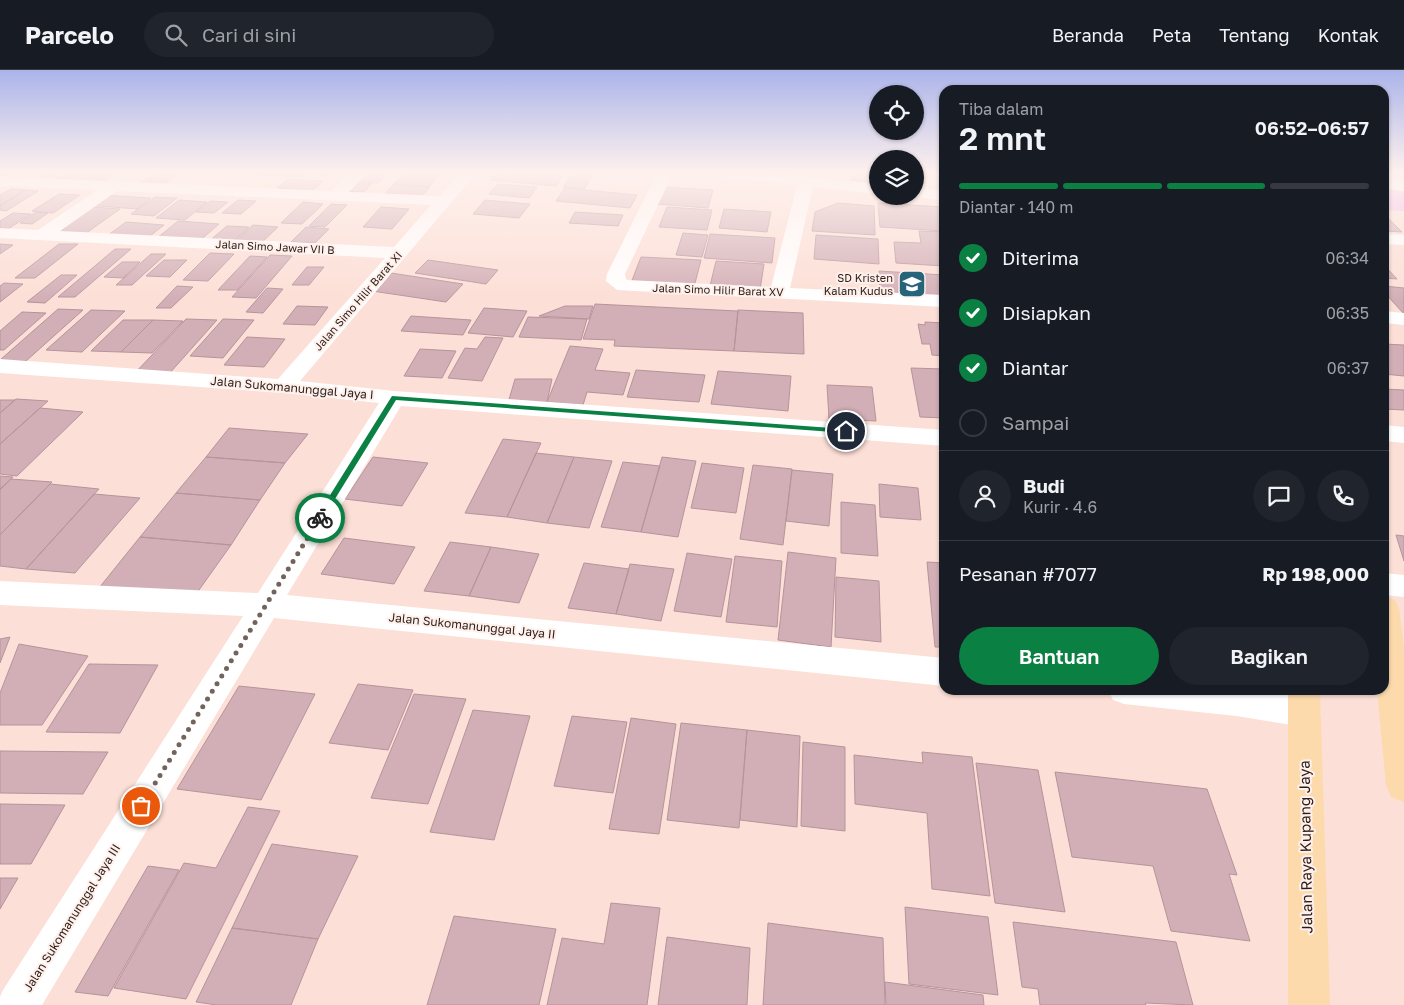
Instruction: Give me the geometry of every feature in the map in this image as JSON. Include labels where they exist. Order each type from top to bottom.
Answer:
[{"type":"main road","points":[[1389,652],[1404,785]]},
{"type":"main road","name":"Jalan Raya Kupang Jaya","points":[[1304,701],[1309,1005]]},
{"type":"street","points":[[42,235],[72,215]]},
{"type":"street","name":"Jalan Simo Hilir Barat XI","points":[[284,386],[432,215]]},
{"type":"street","name":"Jalan Simo Hilir Barat XV","points":[[645,215],[616,274],[616,281],[624,286],[939,301]]},
{"type":"street","points":[[779,293],[798,215]]},
{"type":"street","name":"Jalan Simo Jawar VII B","points":[[0,233],[400,253]]},
{"type":"street","points":[[1389,239],[1404,240]]},
{"type":"street","points":[[1389,318],[1404,319]]},
{"type":"street","name":"Jalan Sukomanunggal Jaya I","points":[[0,366],[284,386],[394,398],[939,438]]},
{"type":"street","name":"Jalan Sukomanunggal Jaya III","points":[[18,1005],[394,398]]},
{"type":"street","points":[[1389,434],[1404,435]]},
{"type":"street","points":[[1389,584],[1404,586]]},
{"type":"street","name":"Jalan Sukomanunggal Jaya II","points":[[0,593],[266,605],[939,672]]},
{"type":"street","points":[[1216,695],[1304,701]]},
{"type":"building","points":[[10,215],[30,215],[8,229],[0,228],[0,221]]},
{"type":"building","points":[[32,215],[46,215],[32,224],[20,223]]},
{"type":"building","points":[[80,215],[112,215],[82,236],[52,234]]},
{"type":"building","points":[[160,215],[192,215],[185,220],[156,218]]},
{"type":"building","points":[[290,215],[312,215],[302,224],[281,223]]},
{"type":"building","points":[[320,215],[337,215],[325,227],[309,226]]},
{"type":"building","points":[[374,215],[404,215],[392,229],[363,227]]},
{"type":"building","points":[[480,215],[522,215],[519,218]]},
{"type":"building","points":[[574,215],[623,215],[618,226],[569,223]]},
{"type":"building","points":[[664,215],[711,215],[707,230],[659,227]]},
{"type":"building","points":[[723,215],[770,215],[767,232],[719,228]]},
{"type":"building","points":[[815,215],[874,215],[875,235],[812,231]]},
{"type":"building","points":[[879,215],[939,215],[939,231],[880,227]]},
{"type":"building","points":[[1389,219],[1402,232],[1389,231]]},
{"type":"building","points":[[178,221],[219,224],[198,242],[156,239]]},
{"type":"building","points":[[126,222],[164,225],[146,239],[107,236]]},
{"type":"building","points":[[253,225],[278,227],[259,245],[233,243]]},
{"type":"building","points":[[227,226],[249,227],[230,244],[208,242]]},
{"type":"building","points":[[306,227],[329,229],[315,243],[291,242]]},
{"type":"building","points":[[919,231],[939,232],[939,266],[896,263],[894,242],[921,243]]},
{"type":"building","points":[[683,233],[708,235],[702,257],[676,255]]},
{"type":"building","points":[[710,234],[775,238],[772,263],[704,258]]},
{"type":"building","points":[[816,235],[878,239],[879,264],[814,259]]},
{"type":"building","points":[[0,244],[13,245],[0,254]]},
{"type":"building","points":[[59,244],[78,244],[35,278],[15,278]]},
{"type":"building","points":[[115,249],[131,249],[75,297],[58,297]]},
{"type":"building","points":[[210,253],[234,254],[208,281],[183,280]]},
{"type":"building","points":[[151,254],[166,254],[132,285],[116,285]]},
{"type":"building","points":[[270,255],[292,256],[256,298],[232,297]]},
{"type":"building","points":[[250,256],[267,257],[237,290],[218,290]]},
{"type":"building","points":[[641,257],[701,260],[694,287],[631,283]]},
{"type":"building","points":[[164,260],[187,260],[170,277],[146,276]]},
{"type":"building","points":[[428,260],[498,270],[486,284],[415,273]]},
{"type":"building","points":[[716,261],[764,264],[760,290],[710,286]]},
{"type":"building","points":[[122,262],[140,262],[123,278],[104,277]]},
{"type":"building","points":[[307,267],[324,267],[309,285],[292,285]]},
{"type":"building","points":[[1389,270],[1397,279],[1389,278]]},
{"type":"building","name":"SD Kristen Kalam Kudus","points":[[879,271],[939,275],[939,297],[880,293]]},
{"type":"building","points":[[391,273],[463,284],[446,302],[372,291]]},
{"type":"building","points":[[61,275],[77,275],[45,303],[27,302]]},
{"type":"building","points":[[4,283],[23,284],[0,302],[0,286]]},
{"type":"building","points":[[177,286],[193,287],[171,308],[156,308]]},
{"type":"building","points":[[1389,286],[1404,288],[1404,314],[1389,298]]},
{"type":"building","points":[[267,288],[283,289],[263,313],[246,312]]},
{"type":"building","points":[[595,304],[738,311],[734,351],[614,346],[615,340],[583,339]]},
{"type":"building","points":[[297,306],[328,307],[315,325],[283,324]]},
{"type":"building","points":[[565,306],[593,306],[589,319],[539,316]]},
{"type":"building","points":[[484,308],[527,311],[513,337],[468,333]]},
{"type":"building","points":[[58,309],[83,310],[26,361],[0,360]]},
{"type":"building","points":[[91,310],[125,311],[82,352],[46,350]]},
{"type":"building","points":[[738,310],[803,313],[804,354],[734,351]]},
{"type":"building","points":[[22,312],[46,313],[4,350],[0,350],[0,331]]},
{"type":"building","points":[[411,316],[471,320],[463,335],[401,331]]},
{"type":"building","points":[[528,317],[587,319],[581,340],[519,337]]},
{"type":"building","points":[[186,319],[217,320],[168,375],[134,374]]},
{"type":"building","points":[[223,319],[254,320],[223,358],[190,356]]},
{"type":"building","points":[[123,320],[153,320],[121,352],[91,351]]},
{"type":"building","points":[[153,320],[183,321],[152,353],[121,352]]},
{"type":"building","points":[[925,322],[939,323],[939,356],[932,355],[930,344],[922,344],[918,324],[925,325]]},
{"type":"building","points":[[247,337],[285,339],[264,367],[224,365]]},
{"type":"building","points":[[485,337],[503,338],[482,381],[448,378],[465,348],[477,349]]},
{"type":"building","points":[[1389,344],[1404,345],[1404,376],[1389,374]]},
{"type":"building","points":[[570,346],[603,349],[595,370],[630,373],[623,395],[587,392],[583,405],[547,402]]},
{"type":"building","points":[[420,349],[456,351],[442,378],[404,376]]},
{"type":"building","points":[[911,368],[939,369],[939,418],[920,417]]},
{"type":"building","points":[[636,370],[705,375],[699,402],[627,397]]},
{"type":"building","points":[[718,371],[791,376],[788,411],[711,404]]},
{"type":"building","points":[[515,379],[552,379],[547,402],[508,403]]},
{"type":"building","points":[[827,385],[872,387],[876,421],[829,419]]},
{"type":"building","points":[[1389,389],[1404,390],[1404,410],[1389,409]]},
{"type":"building","points":[[16,399],[48,401],[0,444],[0,413]]},
{"type":"building","points":[[0,400],[15,400],[0,413]]},
{"type":"building","points":[[40,408],[83,412],[17,476],[0,474],[0,444]]},
{"type":"building","points":[[229,428],[308,434],[285,463],[206,457]]},
{"type":"building","points":[[503,439],[541,443],[507,517],[465,513]]},
{"type":"building","points":[[536,453],[574,457],[547,523],[507,517]]},
{"type":"building","points":[[206,457],[285,463],[260,500],[176,493]]},
{"type":"building","points":[[373,457],[428,463],[402,506],[345,499]]},
{"type":"building","points":[[574,457],[612,461],[589,528],[547,523]]},
{"type":"building","points":[[662,457],[696,461],[678,537],[641,532]]},
{"type":"building","points":[[623,462],[660,466],[641,532],[601,527]]},
{"type":"building","points":[[702,463],[744,468],[736,513],[691,508]]},
{"type":"building","points":[[753,465],[792,469],[783,545],[740,539]]},
{"type":"building","points":[[792,470],[833,474],[829,526],[786,521]]},
{"type":"building","points":[[0,476],[13,477],[0,489]]},
{"type":"building","points":[[11,479],[52,482],[0,535],[0,490]]},
{"type":"building","points":[[50,484],[99,489],[26,569],[0,566],[0,535]]},
{"type":"building","points":[[879,484],[918,488],[921,520],[880,517]]},
{"type":"building","points":[[176,493],[260,500],[231,545],[140,537]]},
{"type":"building","points":[[94,494],[140,498],[75,573],[26,569]]},
{"type":"building","points":[[841,502],[875,505],[878,556],[841,553]]},
{"type":"building","points":[[1396,535],[1404,536],[1404,561]]},
{"type":"building","points":[[140,537],[231,545],[194,597],[99,588]]},
{"type":"building","points":[[344,538],[415,547],[394,584],[321,574]]},
{"type":"building","points":[[450,542],[491,547],[469,596],[424,591]]},
{"type":"building","points":[[491,547],[539,554],[519,603],[469,596]]},
{"type":"building","points":[[788,552],[836,558],[831,647],[778,640]]},
{"type":"building","points":[[687,553],[732,559],[721,617],[674,611]]},
{"type":"building","points":[[735,556],[782,561],[777,627],[726,622]]},
{"type":"building","points":[[927,562],[939,563],[939,647],[935,647]]},
{"type":"building","points":[[584,563],[629,569],[616,614],[568,608]]},
{"type":"building","points":[[630,564],[674,569],[661,621],[616,614]]},
{"type":"building","points":[[836,577],[879,581],[881,642],[835,637]]},
{"type":"building","points":[[10,637],[0,663],[0,639]]},
{"type":"building","points":[[19,644],[88,656],[42,725],[0,725],[0,693]]},
{"type":"building","points":[[89,664],[158,665],[120,733],[46,732]]},
{"type":"building","points":[[358,684],[413,690],[388,750],[329,743]]},
{"type":"building","points":[[239,686],[315,694],[261,800],[177,789]]},
{"type":"building","points":[[414,694],[466,699],[428,804],[371,798]]},
{"type":"building","points":[[473,710],[530,716],[494,840],[430,832]]},
{"type":"building","points":[[572,716],[627,722],[613,793],[554,786]]},
{"type":"building","points":[[631,718],[676,724],[659,834],[609,829]]},
{"type":"building","points":[[681,723],[747,730],[739,828],[667,820]]},
{"type":"building","points":[[747,730],[800,736],[797,827],[740,820]]},
{"type":"building","points":[[803,742],[845,747],[845,831],[801,826]]},
{"type":"building","points":[[0,751],[108,752],[83,794],[0,793]]},
{"type":"building","points":[[922,752],[972,757],[990,896],[932,889],[927,813],[855,804],[854,755],[923,763]]},
{"type":"building","points":[[976,763],[1038,770],[1065,912],[995,903]]},
{"type":"building","points":[[1055,772],[1207,789],[1237,875],[1229,874],[1250,941],[1171,931],[1153,866],[1072,857]]},
{"type":"building","points":[[0,804],[65,805],[31,864],[0,864]]},
{"type":"building","points":[[248,807],[280,811],[186,999],[114,988],[184,863],[216,868]]},
{"type":"building","points":[[272,844],[358,856],[318,939],[232,928]]},
{"type":"building","points":[[148,866],[179,870],[108,996],[75,992]]},
{"type":"building","points":[[0,878],[18,878],[0,909]]},
{"type":"building","points":[[611,903],[660,908],[647,1005],[547,1005],[562,938],[604,944]]},
{"type":"building","points":[[905,907],[988,917],[998,995],[909,984]]},
{"type":"building","points":[[454,916],[556,929],[539,1005],[427,1005]]},
{"type":"building","points":[[1013,922],[1176,942],[1193,1005],[1145,1003],[1146,1005],[1040,1005],[1038,989],[1022,987]]},
{"type":"building","points":[[768,923],[883,938],[885,1005],[763,1005]]},
{"type":"building","points":[[232,928],[318,939],[291,1005],[217,1005],[196,1002]]},
{"type":"building","points":[[667,937],[750,948],[747,1005],[658,1005]]},
{"type":"building","points":[[885,982],[983,995],[984,1005],[886,1005]]},
{"type":"way so far","points":[[141,806],[320,518]]},
{"type":"place","name":"SD Kristen Kalam Kudus","points":[[912,284]]},
{"type":"route","points":[[320,518],[394,398],[846,431]]}]
